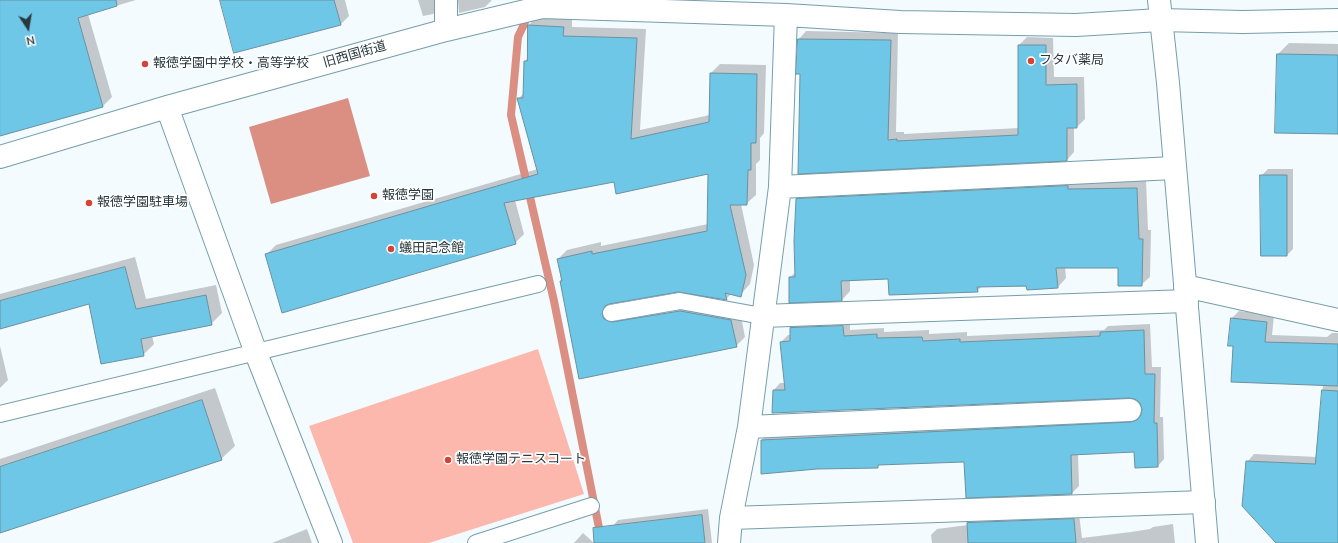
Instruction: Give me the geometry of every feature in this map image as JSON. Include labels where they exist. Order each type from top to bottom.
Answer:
[{"type":"street","points":[[446,0],[446,30]]},
{"type":"street","name":"旧西国街道","points":[[0,157],[167,107],[446,30],[542,7],[786,15],[900,22],[1076,26],[1159,10],[1243,22],[1338,20]]},
{"type":"street","points":[[1159,10],[1168,83],[1174,168],[1207,543]]},
{"type":"street","points":[[729,543],[731,518],[749,427],[762,316],[780,187],[786,15]]},
{"type":"street","points":[[167,107],[256,353],[331,543]]},
{"type":"street","points":[[780,187],[1174,168]]},
{"type":"street","points":[[762,316],[1186,293],[1338,320]]},
{"type":"street","points":[[749,427],[1130,410]]},
{"type":"street","points":[[731,518],[1204,502]]},
{"type":"lane","points":[[0,414],[538,284]]},
{"type":"lane","points":[[611,314],[680,301],[762,316]]},
{"type":"lane","points":[[476,543],[590,506]]},
{"type":"shaded area","points":[[348,98],[370,176],[271,204],[249,127]]},
{"type":"shaded area","name":"報徳学園テニスコート","points":[[538,349],[584,494],[429,543],[353,543],[309,426]]},
{"type":"building","points":[[0,0],[116,0],[117,6],[78,18],[103,107],[0,136]]},
{"type":"building","points":[[220,0],[334,0],[341,25],[234,53]]},
{"type":"building","points":[[528,25],[564,27],[563,36],[637,38],[631,139],[709,122],[710,73],[757,74],[756,143],[751,143],[751,170],[748,170],[747,205],[730,205],[746,275],[741,297],[725,293],[727,300],[678,292],[609,304],[605,306],[602,314],[604,319],[612,322],[680,311],[731,320],[737,347],[579,379],[560,281],[562,281],[557,259],[592,251],[592,254],[707,231],[708,174],[616,194],[614,182],[504,203],[516,244],[282,313],[265,254],[538,174],[517,98],[523,98],[524,61],[527,61]]},
{"type":"building","points":[[798,39],[891,40],[888,140],[897,139],[897,141],[1018,135],[1018,45],[1046,45],[1046,85],[1077,84],[1077,128],[1067,128],[1067,161],[798,174],[800,74],[796,74]]},
{"type":"building","points":[[1277,54],[1338,55],[1338,134],[1275,133]]},
{"type":"building","points":[[1260,175],[1287,175],[1287,256],[1261,256]]},
{"type":"building","points":[[1068,186],[1068,189],[1137,188],[1139,239],[1143,239],[1142,286],[1118,286],[1118,268],[1056,268],[1058,288],[1027,290],[1026,286],[977,287],[978,292],[889,295],[888,279],[841,281],[842,301],[789,303],[789,277],[795,277],[794,241],[796,199]]},
{"type":"building","points":[[125,267],[136,309],[206,295],[212,325],[141,339],[144,356],[101,364],[89,304],[0,329],[0,301]]},
{"type":"building","points":[[1231,318],[1267,322],[1265,342],[1338,344],[1338,386],[1231,382],[1233,346],[1228,346]]},
{"type":"building","points":[[843,326],[844,336],[877,334],[877,338],[922,337],[923,341],[960,339],[960,342],[1100,336],[1100,332],[1144,330],[1145,374],[1155,374],[1154,423],[1157,423],[1158,467],[1135,468],[1134,452],[1071,455],[1072,494],[966,498],[964,462],[878,465],[878,468],[817,469],[761,474],[761,440],[1131,422],[1137,420],[1141,415],[1142,409],[1140,403],[1135,399],[1129,398],[772,413],[773,390],[785,390],[780,342],[790,341],[790,328]]},
{"type":"building","points":[[1322,390],[1338,391],[1338,543],[1276,543],[1242,506],[1246,461],[1315,464]]},
{"type":"building","points":[[202,400],[222,460],[0,533],[0,467]]},
{"type":"building","points":[[702,515],[705,543],[594,543],[593,528]]},
{"type":"building","points":[[1074,519],[1076,543],[968,543],[967,523]]},
{"type":"waterway","points":[[525,22],[518,37],[511,115],[554,301],[602,543]]},
{"type":"place","name":"フタバ薬局","points":[[1031,61]]},
{"type":"place","name":"報徳学園中学校・高等学校","points":[[145,64]]},
{"type":"place","name":"報徳学園","points":[[374,196]]},
{"type":"place","name":"報徳学園駐車場","points":[[89,203]]},
{"type":"place","name":"蟻田記念館","points":[[391,249]]},
{"type":"place","name":"報徳学園テニスコート","points":[[448,460]]}]
